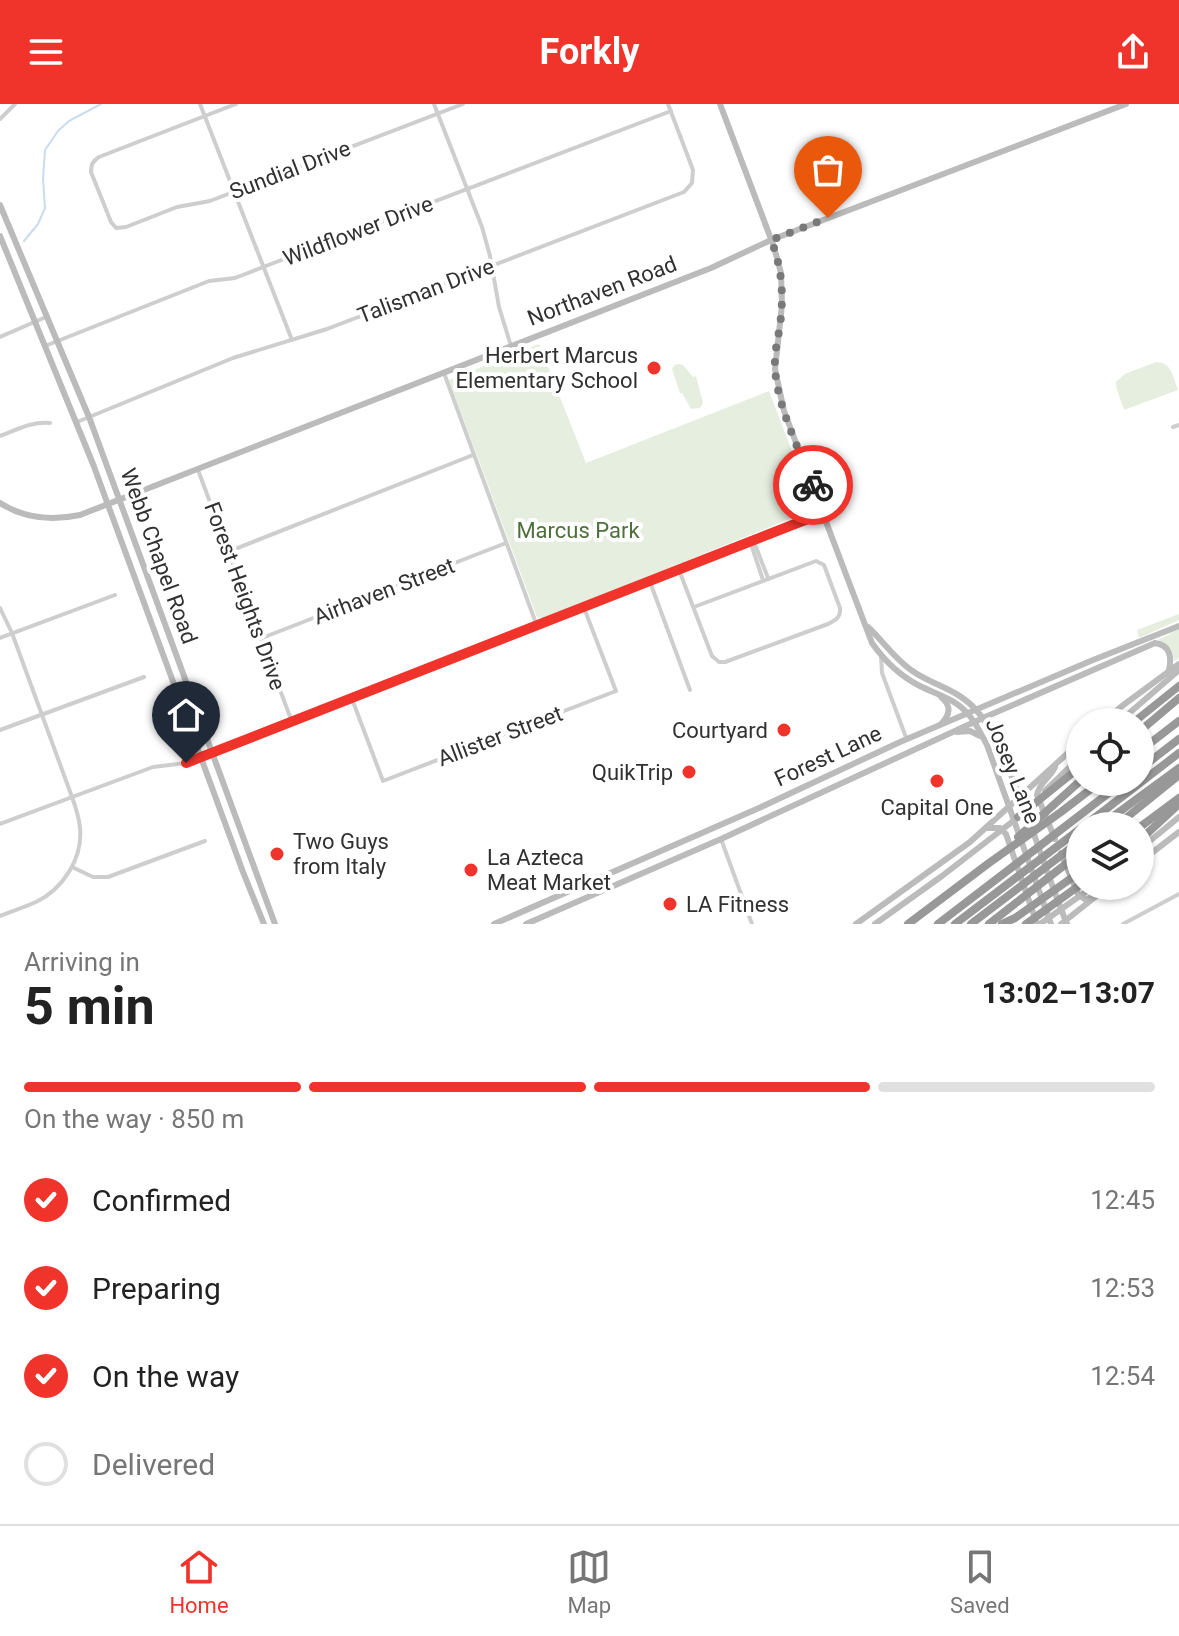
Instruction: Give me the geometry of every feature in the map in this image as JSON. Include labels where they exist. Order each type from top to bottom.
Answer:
[{"type":"highway","points":[[1152,708],[1179,686]]},
{"type":"highway","points":[[1154,719],[1179,698]]},
{"type":"highway","points":[[1154,740],[1179,721]]},
{"type":"highway","points":[[1154,758],[1179,739]]},
{"type":"highway","points":[[1103,812],[1179,753]]},
{"type":"highway","points":[[1119,812],[1179,768]]},
{"type":"highway","points":[[1133,812],[1179,775]]},
{"type":"highway","points":[[1018,817],[1066,777]]},
{"type":"highway","points":[[989,863],[1066,794]]},
{"type":"highway","points":[[908,924],[1082,796]]},
{"type":"highway","points":[[938,924],[1105,796]]},
{"type":"highway","points":[[1154,818],[1179,801]]},
{"type":"highway","points":[[1154,826],[1179,801]]},
{"type":"highway","points":[[971,924],[1066,841]]},
{"type":"highway","points":[[955,924],[1066,851]]},
{"type":"highway","points":[[989,924],[1066,864]]},
{"type":"highway","points":[[1002,924],[1066,882]]},
{"type":"highway","points":[[1026,924],[1066,895]]},
{"type":"main road","points":[[720,104],[777,258],[782,288],[775,360],[784,411],[865,624]]},
{"type":"main road","name":"Northaven Road","points":[[0,503],[18,513],[47,519],[80,515],[711,268],[771,240],[1126,104]]},
{"type":"main road","name":"Webb Chapel Road","points":[[0,205],[3,221],[89,417],[270,923]]},
{"type":"main road","name":"Webb Chapel Road","points":[[0,236],[77,422],[201,758],[270,923]]},
{"type":"main road","name":"Josey Lane","points":[[865,624],[872,643],[904,676],[955,703],[974,722],[1009,806],[1051,924]]},
{"type":"main road","name":"Josey Lane","points":[[865,624],[909,668],[952,690],[983,718],[994,735],[1021,796],[1065,923]]},
{"type":"main road","name":"Forest Lane","points":[[526,924],[721,839],[1179,626]]},
{"type":"main road","points":[[1139,646],[1155,643],[1164,646],[1171,658],[1169,670]]},
{"type":"main road","name":"Forest Lane","points":[[494,924],[1057,675],[1139,646]]},
{"type":"main road","points":[[1121,708],[1169,670],[1179,667]]},
{"type":"main road","points":[[1134,708],[1179,667]]},
{"type":"main road","points":[[904,676],[909,668]]},
{"type":"main road","points":[[935,692],[945,700],[949,710],[938,727]]},
{"type":"main road","points":[[994,735],[994,719],[1002,710]]},
{"type":"main road","points":[[946,735],[970,731],[983,739]]},
{"type":"main road","points":[[881,751],[886,762]]},
{"type":"main road","points":[[856,924],[984,830],[1066,755]]},
{"type":"main road","points":[[1056,764],[1038,788],[1037,795],[1066,865]]},
{"type":"main road","points":[[1051,788],[1066,772]]},
{"type":"main road","points":[[807,786],[812,797]]},
{"type":"main road","points":[[875,924],[1018,817]]},
{"type":"main road","points":[[1154,838],[1179,817]]},
{"type":"main road","points":[[717,827],[721,839]]},
{"type":"main road","points":[[984,830],[996,827],[1006,834],[1039,924],[1074,900]]},
{"type":"main road","points":[[1154,851],[1179,832]]},
{"type":"main road","points":[[593,881],[598,893]]},
{"type":"main road","points":[[1065,923],[1091,900]]},
{"type":"main road","points":[[516,915],[520,924]]},
{"type":"street","points":[[0,119],[15,104]]},
{"type":"street","points":[[200,104],[293,341]]},
{"type":"street","points":[[204,116],[236,104]]},
{"type":"street","points":[[434,104],[484,234],[499,307],[511,346]]},
{"type":"street","name":"Sundial Drive","points":[[204,116],[94,160],[91,172],[116,228],[177,207],[210,201],[463,104]]},
{"type":"street","name":"Talisman Drive","points":[[77,422],[233,358],[293,341],[684,192],[694,178],[693,170],[668,104]]},
{"type":"street","name":"Wildflower Drive","points":[[45,346],[209,281],[235,278],[671,111]]},
{"type":"street","points":[[0,337],[46,317]]},
{"type":"street","points":[[444,373],[537,626]]},
{"type":"street","points":[[0,436],[31,424],[50,423]]},
{"type":"street","points":[[229,551],[473,455]]},
{"type":"street","name":"Forest Heights Drive","points":[[198,470],[292,722]]},
{"type":"street","points":[[0,824],[153,767],[186,763],[212,754],[823,513]]},
{"type":"street","points":[[751,542],[756,547],[766,579]]},
{"type":"street","name":"Airhaven Street","points":[[262,639],[506,543]]},
{"type":"street","points":[[679,570],[712,656],[719,662],[828,624],[839,617],[840,608],[824,565],[816,561],[694,607]]},
{"type":"street","points":[[650,582],[690,690]]},
{"type":"street","points":[[0,638],[115,595]]},
{"type":"street","points":[[0,608],[43,715],[72,797],[81,833],[72,867],[55,889],[38,901],[0,916]]},
{"type":"street","name":"Allister Street","points":[[352,699],[383,781],[616,691],[584,608]]},
{"type":"street","points":[[881,655],[882,673],[907,740]]},
{"type":"street","points":[[0,730],[144,677]]},
{"type":"street","points":[[721,839],[752,924]]},
{"type":"street","points":[[72,867],[93,877],[108,877],[205,841]]},
{"type":"street","points":[[1123,924],[1179,894]]},
{"type":"green space","name":"Marcus Park","points":[[539,344],[586,463],[769,391],[814,509],[543,619],[537,617],[449,380]]},
{"type":"green space","points":[[1156,362],[1169,367],[1178,390],[1124,410],[1116,382],[1125,374]]},
{"type":"green space","points":[[679,364],[693,377],[696,376],[703,403],[700,408],[691,409],[680,393],[672,369]]},
{"type":"green space","points":[[1179,614],[1179,620],[1139,638],[1137,630]]},
{"type":"green space","points":[[1179,629],[1179,658],[1174,661],[1169,648],[1158,640]]},
{"type":"waterway","points":[[24,241],[38,224],[45,208],[45,150],[69,121],[101,104]]},
{"type":"way so far","points":[[813,485],[784,411],[775,369],[782,288],[771,240],[828,218]]},
{"type":"place","name":"Herbert Marcus Elementary School","points":[[654,368]]},
{"type":"place","name":"Courtyard","points":[[784,730]]},
{"type":"place","name":"QuikTrip","points":[[689,772]]},
{"type":"place","name":"Capital One","points":[[937,781]]},
{"type":"place","name":"Two Guys from Italy","points":[[277,854]]},
{"type":"place","name":"La Azteca Meat Market","points":[[471,870]]},
{"type":"place","name":"LA Fitness","points":[[670,904]]},
{"type":"route","points":[[186,763],[823,513],[813,485]]}]
